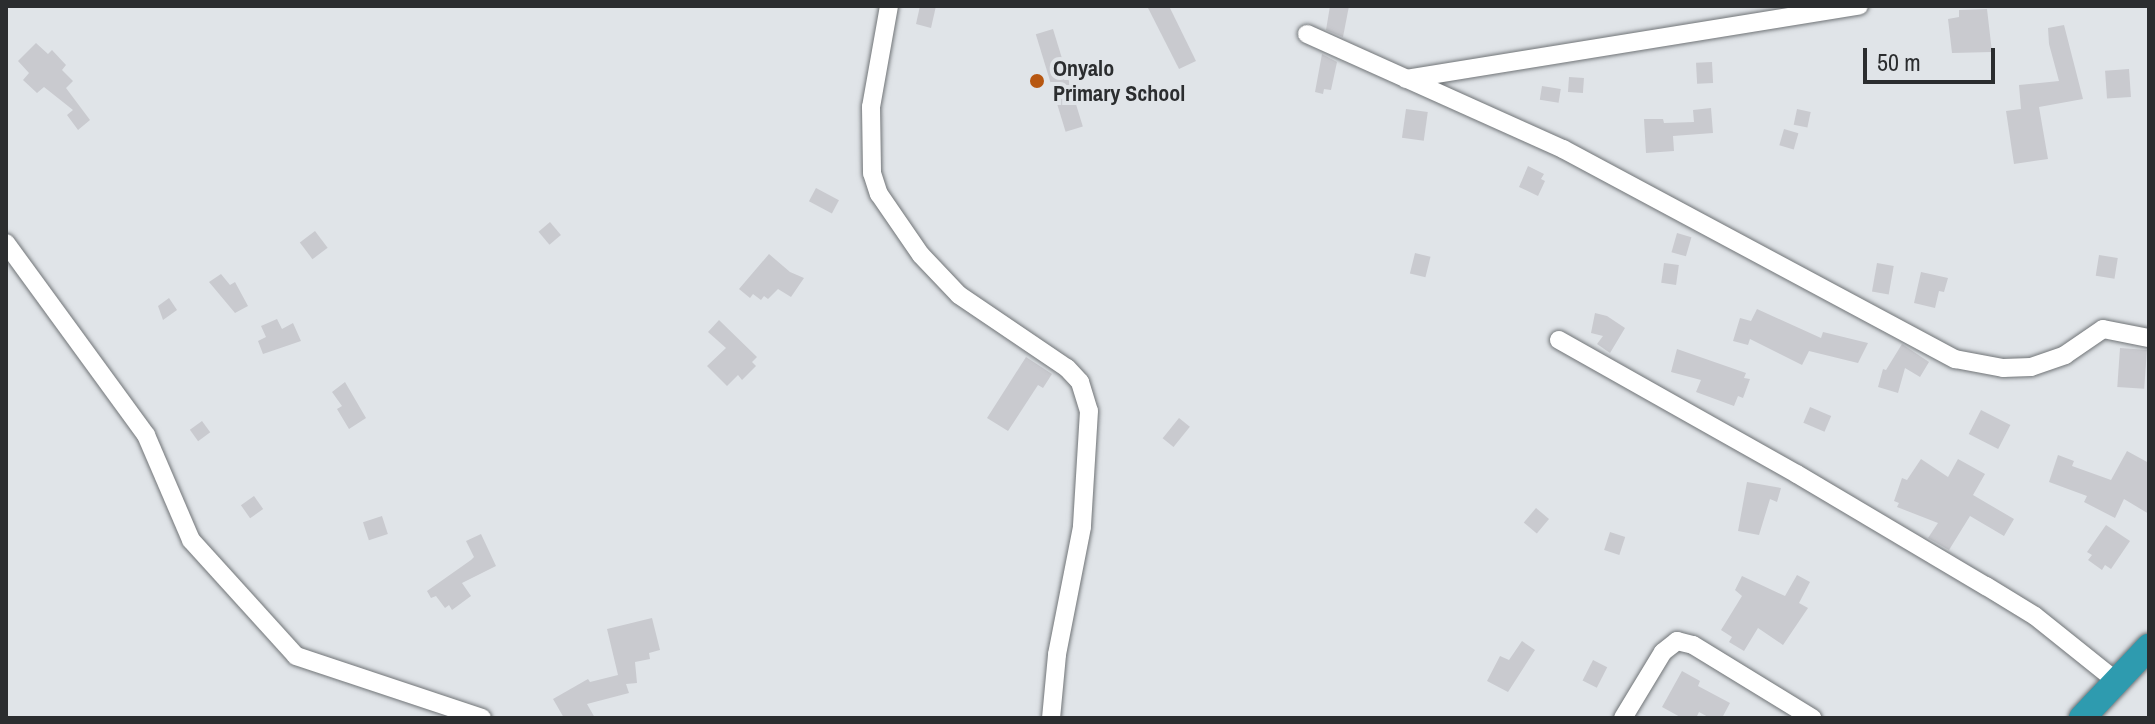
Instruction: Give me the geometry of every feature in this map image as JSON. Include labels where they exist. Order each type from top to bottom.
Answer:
[{"type":"highway","points":[[2082,718],[2149,647]]},
{"type":"street","points":[[889,6],[871,107],[871,164],[879,194],[921,255],[959,295],[1067,368],[1080,382],[1089,411],[1082,527],[1057,655],[1051,718]]},
{"type":"street","points":[[1406,79],[1859,6]]},
{"type":"street","points":[[1307,34],[1563,149],[1955,359],[2003,368],[2031,367],[2065,355],[2103,329],[2149,338]]},
{"type":"street","points":[[6,243],[146,435],[191,540],[296,656],[482,718]]},
{"type":"street","points":[[1559,340],[1761,453],[1986,586],[2035,616],[2116,681]]},
{"type":"street","points":[[1623,718],[1663,652],[1677,641],[1693,645],[1812,718]]},
{"type":"building","points":[[920,6],[936,6],[931,28],[916,24]]},
{"type":"building","points":[[1147,6],[1169,6],[1196,61],[1179,69]]},
{"type":"building","points":[[1330,6],[1349,6],[1343,37],[1326,30]]},
{"type":"building","points":[[1987,9],[1992,52],[1952,53],[1948,19],[1959,17],[1959,10]]},
{"type":"building","points":[[2064,25],[2083,99],[2039,107],[2048,159],[2014,164],[2006,111],[2021,109],[2019,85],[2059,81],[2048,28]]},
{"type":"building","points":[[1053,29],[1083,127],[1066,132],[1036,34]]},
{"type":"building","points":[[36,43],[48,54],[52,50],[66,65],[62,70],[73,81],[66,88],[90,120],[78,130],[67,115],[73,110],[44,87],[37,93],[23,80],[29,73],[18,61]]},
{"type":"building","points":[[1322,54],[1337,62],[1331,90],[1324,89],[1323,94],[1315,92]]},
{"type":"building","points":[[1712,62],[1713,83],[1697,84],[1696,63]]},
{"type":"building","points":[[2129,69],[2131,97],[2107,99],[2105,71]]},
{"type":"building","points":[[1569,77],[1584,78],[1583,93],[1568,92]]},
{"type":"building","points":[[1542,86],[1561,89],[1559,103],[1540,100]]},
{"type":"building","points":[[1711,108],[1713,133],[1673,136],[1674,151],[1646,153],[1644,119],[1663,119],[1664,123],[1694,122],[1693,110]]},
{"type":"building","points":[[1406,109],[1428,112],[1424,141],[1402,138]]},
{"type":"building","points":[[1797,109],[1811,112],[1807,128],[1794,125]]},
{"type":"building","points":[[1784,129],[1798,133],[1794,149],[1779,145]]},
{"type":"building","points":[[1528,166],[1544,174],[1541,179],[1545,181],[1538,196],[1519,187]]},
{"type":"building","points":[[816,188],[839,200],[832,213],[809,201]]},
{"type":"building","points":[[550,222],[561,235],[549,245],[539,232]]},
{"type":"building","points":[[315,231],[328,248],[312,259],[300,242]]},
{"type":"building","points":[[1677,233],[1691,237],[1686,256],[1671,252]]},
{"type":"building","points":[[1415,253],[1431,257],[1425,277],[1410,273]]},
{"type":"building","points":[[769,254],[790,272],[804,278],[791,297],[778,289],[768,299],[764,296],[761,300],[753,294],[750,298],[739,289]]},
{"type":"building","points":[[2099,255],[2118,258],[2114,279],[2096,276]]},
{"type":"building","points":[[1664,263],[1679,265],[1676,285],[1661,283]]},
{"type":"building","points":[[1877,263],[1894,266],[1889,295],[1872,292]]},
{"type":"building","points":[[1921,272],[1948,278],[1944,292],[1939,291],[1935,308],[1914,303]]},
{"type":"building","points":[[221,274],[230,285],[235,282],[248,306],[235,313],[209,282]]},
{"type":"building","points":[[169,298],[177,310],[163,320],[158,306]]},
{"type":"building","points":[[1757,309],[1821,338],[1823,332],[1868,343],[1858,363],[1809,351],[1802,365],[1750,339],[1748,345],[1733,341],[1740,318],[1751,321]]},
{"type":"building","points":[[1595,313],[1607,316],[1625,328],[1610,353],[1597,344],[1603,336],[1591,333]]},
{"type":"building","points":[[277,319],[282,329],[293,323],[301,341],[263,354],[258,341],[266,337],[261,326]]},
{"type":"building","points":[[719,320],[757,357],[752,362],[756,366],[742,380],[738,375],[727,386],[707,366],[726,348],[708,332]]},
{"type":"building","points":[[1902,344],[1929,362],[1920,377],[1905,368],[1898,393],[1878,387],[1883,369],[1886,370]]},
{"type":"building","points":[[2120,348],[2147,350],[2144,389],[2117,387]]},
{"type":"building","points":[[1677,349],[1746,373],[1744,378],[1750,379],[1743,398],[1738,396],[1734,406],[1696,392],[1701,380],[1671,372]]},
{"type":"building","points":[[1026,357],[1052,374],[1043,388],[1038,385],[1008,431],[987,418]]},
{"type":"building","points":[[345,382],[366,418],[349,429],[337,409],[342,406],[332,392]]},
{"type":"building","points":[[1810,407],[1831,416],[1825,432],[1803,423]]},
{"type":"building","points":[[1981,410],[2010,425],[1998,449],[1969,434]]},
{"type":"building","points":[[1179,418],[1190,427],[1174,447],[1163,438]]},
{"type":"building","points":[[202,421],[210,432],[198,441],[190,430]]},
{"type":"building","points":[[2127,451],[2149,463],[2149,514],[2124,499],[2115,518],[2084,502],[2087,496],[2049,482],[2058,455],[2074,461],[2072,466],[2111,480]]},
{"type":"building","points":[[1921,459],[1948,477],[1958,459],[1985,474],[1973,495],[2014,519],[2004,536],[1970,516],[1949,550],[1928,538],[1938,523],[1897,507],[1899,503],[1894,501],[1902,478],[1907,480]]},
{"type":"building","points":[[1747,482],[1781,488],[1777,502],[1770,499],[1759,535],[1738,531]]},
{"type":"building","points":[[254,496],[263,509],[250,518],[241,505]]},
{"type":"building","points":[[1536,508],[1549,519],[1537,533],[1524,523]]},
{"type":"building","points":[[382,516],[388,534],[369,540],[363,522]]},
{"type":"building","points":[[2106,525],[2130,541],[2111,569],[2105,565],[2102,570],[2088,560],[2092,555],[2087,552]]},
{"type":"building","points":[[1610,532],[1625,537],[1619,555],[1604,550]]},
{"type":"building","points":[[481,534],[496,566],[462,583],[471,596],[452,610],[449,605],[445,608],[436,596],[431,598],[427,591],[474,557],[466,541]]},
{"type":"building","points":[[1797,575],[1810,582],[1799,603],[1808,608],[1783,645],[1758,628],[1744,651],[1729,642],[1732,637],[1721,630],[1742,596],[1735,590],[1742,576],[1785,596]]},
{"type":"building","points":[[652,618],[660,650],[649,653],[650,659],[635,662],[637,683],[626,684],[629,693],[587,704],[595,718],[564,718],[553,699],[588,679],[590,682],[618,675],[607,629]]},
{"type":"building","points":[[1522,641],[1535,650],[1508,692],[1487,681],[1500,656],[1509,660]]},
{"type":"building","points":[[1593,660],[1607,667],[1597,688],[1583,680]]},
{"type":"building","points":[[1682,671],[1700,681],[1698,686],[1730,703],[1722,718],[1710,718],[1699,712],[1696,718],[1682,718],[1662,707]]},
{"type":"place","name":"Onyalo Primary School","points":[[1037,81]]}]
